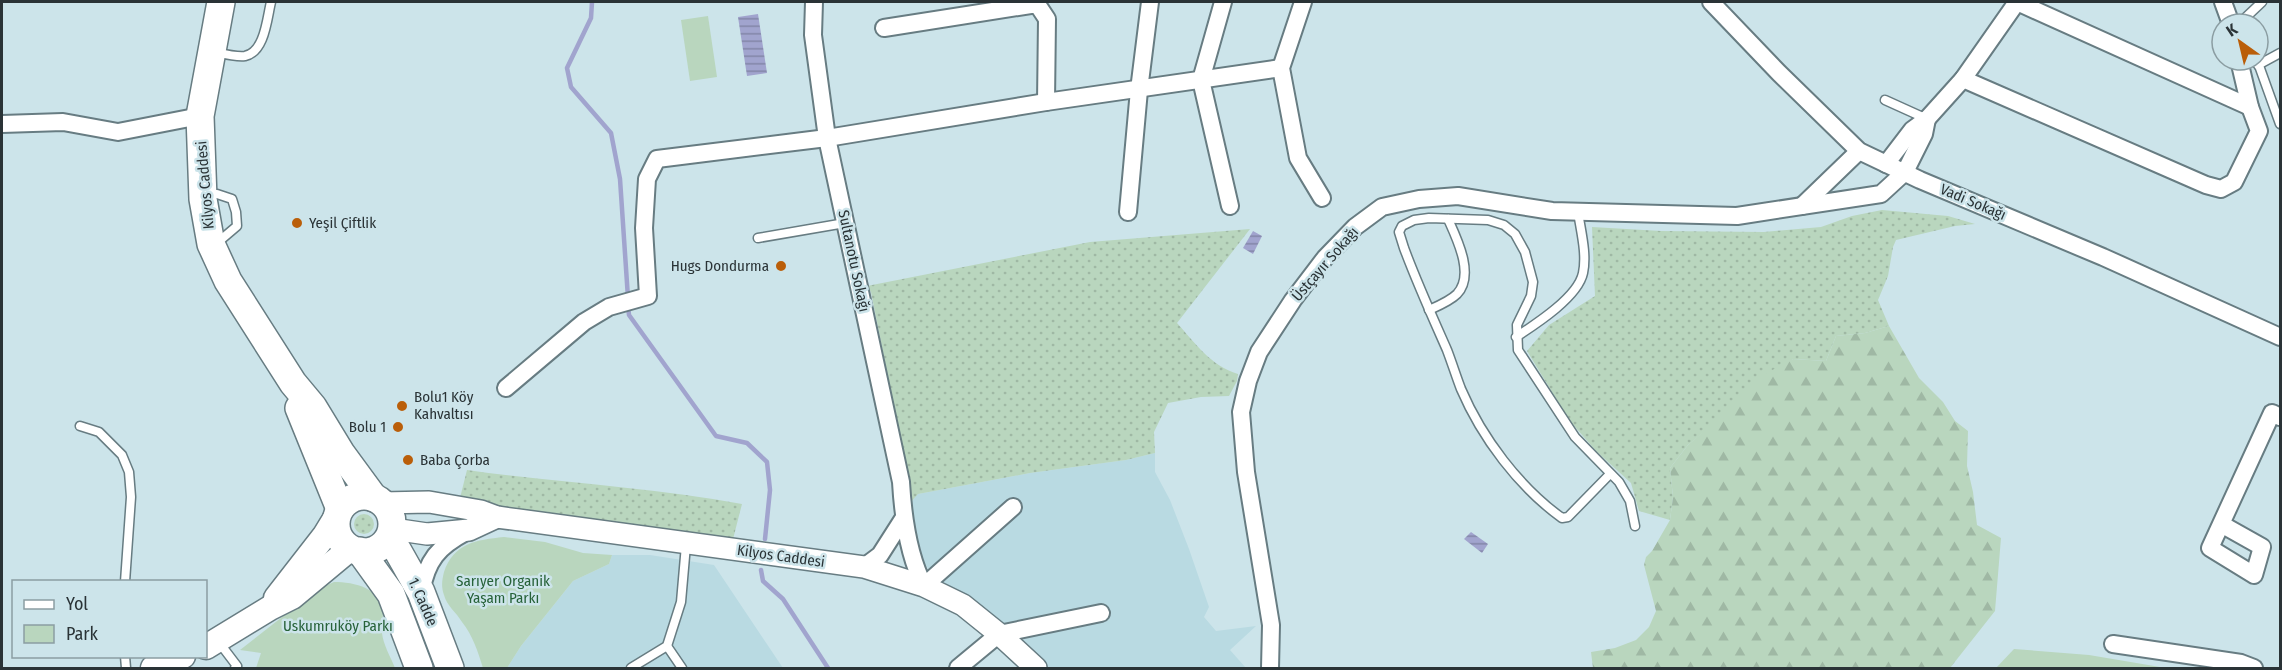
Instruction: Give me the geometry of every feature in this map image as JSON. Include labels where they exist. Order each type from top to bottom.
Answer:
[{"type":"main road","name":"Kilyos Caddesi","points":[[221,2],[200,116],[203,194],[212,247],[228,281],[293,383]]},
{"type":"main road","points":[[212,644],[292,597],[355,550],[375,549],[385,544],[391,533],[388,510],[341,453],[313,407],[293,383]]},
{"type":"main road","points":[[293,383],[301,416],[338,513],[336,527],[338,536],[355,550]]},
{"type":"main road","points":[[270,608],[282,589],[325,535],[346,501],[364,496],[378,500]]},
{"type":"main road","name":"1. Cadde","points":[[391,533],[421,592],[450,669]]},
{"type":"main road","name":"1. Cadde","points":[[355,550],[391,594],[419,669]]},
{"type":"main road","points":[[314,579],[356,569],[381,580]]},
{"type":"main road","points":[[153,669],[180,658]]},
{"type":"street","name":"Sultanotu Sokağı","points":[[814,2],[813,35],[827,138],[901,482],[903,519],[924,586]]},
{"type":"street","points":[[1128,212],[1150,2]]},
{"type":"street","points":[[1222,2],[1201,80],[1230,206]]},
{"type":"street","points":[[1303,2],[1281,68],[1298,158],[1322,198]]},
{"type":"street","name":"Vadi Sokağı","points":[[1711,2],[1779,73],[1859,150],[1886,165],[2103,257],[2280,337]]},
{"type":"street","points":[[1886,165],[1912,130],[1927,119],[1963,79],[2017,2],[2250,107]]},
{"type":"street","points":[[884,28],[1037,3],[1047,19],[1046,102]]},
{"type":"street","points":[[506,388],[584,322],[609,307],[648,296],[644,228],[647,179],[657,159],[827,138],[1046,102],[1281,68]]},
{"type":"street","points":[[1963,79],[2206,185],[2221,189],[2234,182],[2259,131],[2250,107],[2242,72]]},
{"type":"street","points":[[2,124],[63,122],[118,132],[200,116]]},
{"type":"street","points":[[1905,172],[1924,135],[1927,119]]},
{"type":"street","points":[[1802,206],[1859,150]]},
{"type":"street","name":"Üstçayır Sokağı","points":[[1270,669],[1271,625],[1246,472],[1241,412],[1248,381],[1259,352],[1293,300],[1325,258],[1355,226],[1382,207],[1419,199],[1458,196],[1552,211],[1737,216],[1881,194],[1905,172]]},
{"type":"street","points":[[2221,524],[2272,413],[2280,417]]},
{"type":"street","name":"Kilyos Caddesi","points":[[378,500],[429,502],[481,511],[497,517],[864,567],[924,586],[963,605],[999,634],[1036,669]]},
{"type":"street","points":[[924,586],[1012,507]]},
{"type":"street","points":[[421,592],[428,567],[443,545],[497,517]]},
{"type":"street","points":[[864,567],[880,555],[903,519]]},
{"type":"street","points":[[391,533],[427,534],[469,530]]},
{"type":"street","points":[[958,669],[999,634],[1101,613]]},
{"type":"street","points":[[2113,644],[2241,663],[2254,669]]},
{"type":"lane","points":[[212,52],[244,56],[253,52],[262,39],[271,2]]},
{"type":"lane","points":[[2261,72],[2280,122]]},
{"type":"lane","points":[[1885,100],[1927,119]]},
{"type":"lane","points":[[1516,337],[1539,322],[1575,289],[1582,276],[1584,260],[1578,212]]},
{"type":"lane","points":[[1429,310],[1457,295],[1463,284],[1465,267],[1448,219]]},
{"type":"lane","points":[[1610,474],[1568,518],[1562,518],[1534,496],[1515,474],[1474,414],[1461,390],[1399,232],[1402,226],[1414,220],[1488,220],[1504,225],[1515,234],[1528,260],[1533,282],[1531,296],[1517,326],[1518,350],[1575,437],[1610,474],[1625,490],[1635,526]]},
{"type":"lane","points":[[758,238],[845,223]]},
{"type":"lane","points":[[80,426],[99,432],[122,455],[129,472],[131,497],[125,580]]},
{"type":"lane","points":[[631,669],[667,646],[681,602],[686,544]]},
{"type":"lane","points":[[212,644],[237,666],[235,669]]},
{"type":"lane","points":[[667,646],[682,669]]},
{"type":"shaded area","points":[[1155,453],[1155,472],[1170,500],[1209,607],[1204,617],[1216,631],[1256,626],[1230,650],[1246,668],[1049,668],[1010,629],[946,584],[919,560],[910,503],[918,494],[1030,473],[1126,460]]},
{"type":"shaded area","points":[[612,555],[650,555],[714,565],[783,668],[507,668],[521,646],[573,581],[609,564]]},
{"type":"green space","points":[[708,16],[717,77],[690,81],[681,20]]},
{"type":"green space","points":[[1882,210],[1948,216],[1975,224],[1955,226],[1896,240],[1888,276],[1878,300],[1889,326],[1865,333],[1836,336],[1826,361],[1793,359],[1688,445],[1670,468],[1673,497],[1670,520],[1639,511],[1631,483],[1596,451],[1569,420],[1527,351],[1549,325],[1595,296],[1592,227],[1661,231],[1764,232],[1821,227],[1852,216]]},
{"type":"green space","points":[[1250,229],[1177,323],[1212,360],[1238,374],[1229,396],[1201,397],[1168,403],[1154,432],[1155,453],[1126,460],[1030,473],[918,494],[910,503],[908,477],[871,292],[867,286],[1090,242]]},
{"type":"green space","points":[[1889,326],[1919,378],[1943,402],[1955,421],[1968,431],[1967,466],[1977,525],[2001,538],[1995,611],[1950,668],[1593,668],[1591,652],[1615,648],[1636,640],[1649,627],[1656,611],[1644,565],[1646,557],[1670,520],[1673,497],[1670,468],[1688,445],[1761,376],[1793,359],[1826,361],[1836,336],[1865,333]]},
{"type":"green space","points":[[467,470],[674,493],[742,504],[732,543],[619,522],[459,502]]},
{"type":"green space","points":[[364,514],[371,517],[374,524],[371,531],[364,534],[357,531],[354,524],[357,517]]},
{"type":"green space","name":"Sarıyer Organik Yaşam Parkı","points":[[504,537],[545,542],[583,553],[612,555],[609,564],[573,581],[521,646],[507,668],[483,668],[469,633],[445,599],[442,584],[448,562],[460,549],[475,542]]},
{"type":"green space","name":"Uskumruköy Parkı","points":[[334,582],[358,585],[373,592],[378,598],[382,605],[385,646],[395,668],[256,668],[261,653],[240,650],[318,589]]},
{"type":"green space","points":[[2014,649],[2089,655],[2166,668],[1996,668]]},
{"type":"water","points":[[758,14],[767,73],[747,76],[738,17]]},
{"type":"water","points":[[1253,231],[1262,236],[1253,254],[1243,248]]},
{"type":"water","points":[[1471,532],[1488,544],[1482,553],[1464,539]]},
{"type":"waterway","points":[[592,2],[591,18],[567,68],[571,87],[611,133],[620,179],[628,298]]},
{"type":"waterway","points":[[628,306],[629,315],[716,436],[747,443],[767,462],[770,490],[765,539]]},
{"type":"waterway","points":[[761,570],[763,581],[783,599],[828,668]]},
{"type":"place","name":"Yeşil Çiftlik","points":[[297,223]]},
{"type":"place","name":"Hugs Dondurma","points":[[781,266]]},
{"type":"place","name":"Bolu1 Köy Kahvaltısı","points":[[402,406]]},
{"type":"place","name":"Bolu 1","points":[[398,427]]},
{"type":"place","name":"Baba Çorba","points":[[408,460]]}]
